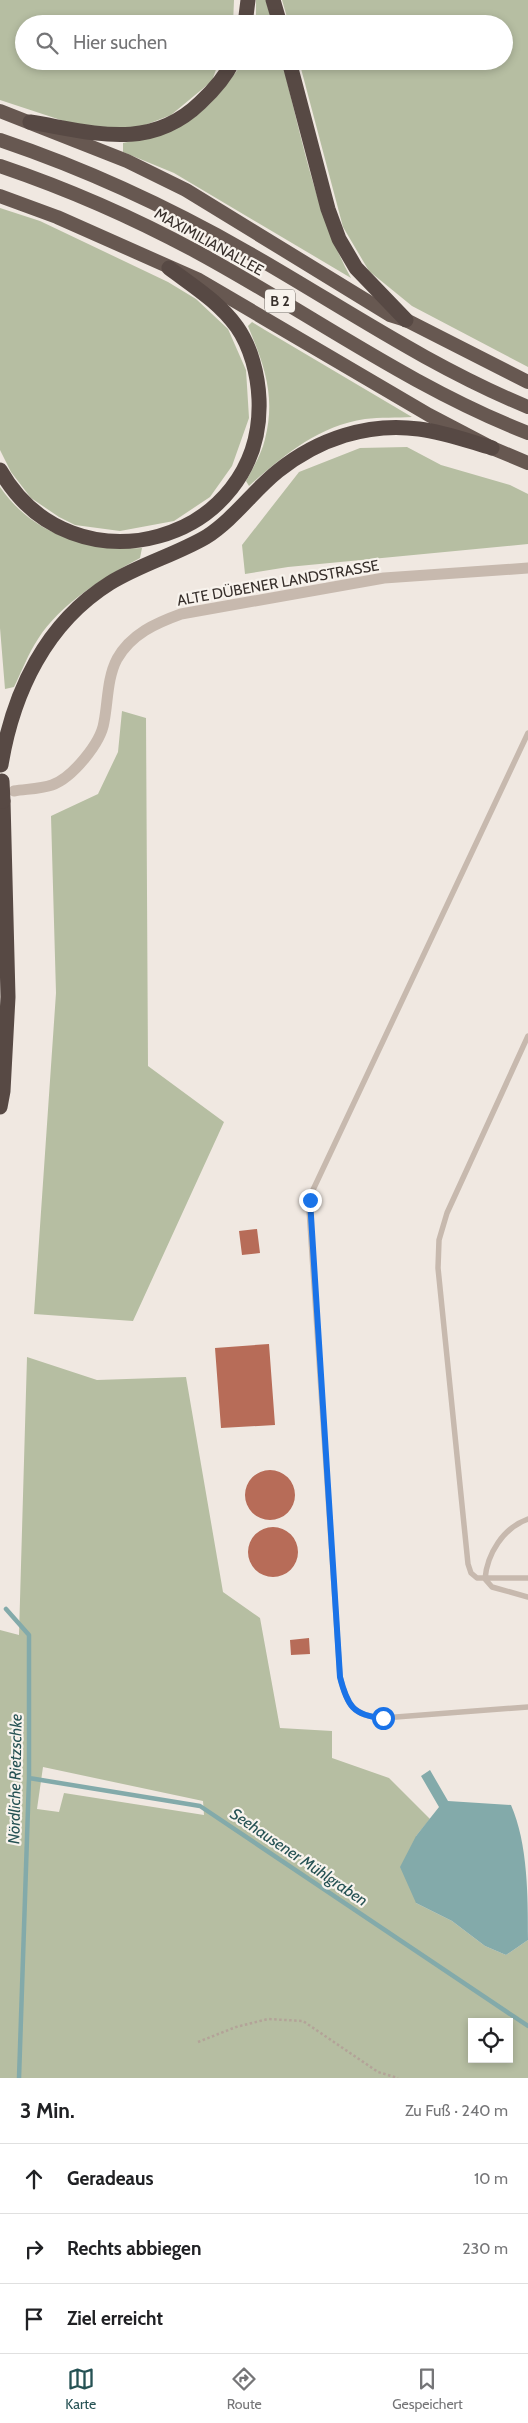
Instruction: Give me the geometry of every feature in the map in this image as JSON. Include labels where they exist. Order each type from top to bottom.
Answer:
[{"type":"highway","points":[[246,15],[248,0]]},
{"type":"highway","points":[[273,0],[277,15]]},
{"type":"highway","points":[[30,122],[116,136],[157,130],[178,121],[196,108],[216,88],[227,70]]},
{"type":"highway","points":[[291,70],[328,209],[340,239],[356,268],[406,320]]},
{"type":"highway","points":[[0,111],[127,161],[186,190],[390,315],[406,320],[528,382]]},
{"type":"highway","name":"MAXIMILIANALLEE","points":[[0,140],[103,179],[151,201],[248,253],[436,363],[496,394],[528,407]]},
{"type":"highway","name":"MAXIMILIANALLEE","points":[[0,166],[95,202],[144,224],[237,274],[390,366],[491,418],[528,433]]},
{"type":"highway","points":[[0,196],[57,217],[198,280],[354,372],[492,448],[528,463]]},
{"type":"highway","points":[[0,470],[17,495],[33,511],[47,520],[76,536],[118,543],[149,540],[178,531],[202,517],[221,500],[233,485],[252,451],[260,408],[259,386],[252,357],[238,328],[216,303],[168,268]]},
{"type":"highway","points":[[0,1107],[3,1091],[8,997],[6,791],[0,760],[18,699],[33,664],[59,627],[84,602],[110,583],[186,548],[208,535],[229,519],[277,471],[301,454],[339,436],[365,429],[390,427],[420,429],[492,448]]},
{"type":"street","name":"ALTE DÜBENER LANDSTRASSE","points":[[6,791],[53,785],[75,770],[92,749],[104,726],[109,682],[117,659],[133,639],[154,624],[181,614],[384,578],[528,568]]},
{"type":"lane","points":[[528,733],[312,1192],[309,1209],[340,1677],[345,1696],[354,1710],[366,1717],[383,1718],[528,1707]]},
{"type":"lane","points":[[528,1036],[447,1212],[439,1240],[438,1268],[468,1564],[471,1573],[477,1578],[528,1578]]},
{"type":"lane","points":[[485,1579],[490,1554],[506,1533],[528,1519]]},
{"type":"lane","points":[[485,1579],[492,1587],[528,1597]]},
{"type":"path","points":[[198,2042],[236,2027],[268,2020],[303,2020],[378,2072],[398,2078]]},
{"type":"green space","points":[[0,0],[234,0],[233,15],[15,15],[15,70],[216,70],[212,81],[171,115],[135,129],[76,125],[0,100]]},
{"type":"green space","points":[[256,0],[266,0],[270,15],[256,15]]},
{"type":"green space","points":[[282,0],[528,0],[528,367],[412,306],[369,271],[343,227],[301,70],[513,70],[513,15],[286,15]]},
{"type":"green space","points":[[238,70],[284,70],[310,172],[328,227],[351,278],[174,173],[123,152],[123,143],[164,133],[194,117],[206,107]]},
{"type":"green space","points":[[0,208],[40,221],[168,282],[196,299],[228,329],[246,370],[249,418],[232,466],[210,497],[174,521],[120,531],[75,525],[59,517],[31,498],[11,472],[0,450]]},
{"type":"green space","points":[[252,322],[412,417],[365,419],[332,428],[288,453],[249,486],[246,481],[264,444],[269,409],[267,381],[248,326]]},
{"type":"green space","points":[[407,447],[441,465],[510,485],[528,494],[528,544],[288,567],[245,574],[242,545],[299,472],[360,448]]},
{"type":"green space","points":[[0,487],[28,517],[62,536],[101,546],[142,548],[140,558],[84,592],[58,614],[34,645],[14,687],[5,689],[0,628]]},
{"type":"green space","points":[[122,711],[146,718],[148,1066],[224,1122],[133,1321],[34,1314],[56,993],[51,816],[98,794],[118,752]]},
{"type":"green space","points":[[27,1357],[97,1380],[186,1377],[223,1592],[260,1618],[280,1728],[332,1731],[332,1758],[389,1778],[430,1819],[416,1836],[416,1903],[452,1921],[485,1946],[506,1955],[528,1940],[528,2078],[0,2078],[0,1630],[19,1635]],"holes":[[[43,1767],[203,1801],[204,1815],[64,1793],[59,1812],[37,1809]]]},
{"type":"water","points":[[430,1770],[448,1801],[511,1805],[517,1820],[524,1853],[528,1940],[506,1955],[485,1946],[452,1921],[416,1903],[400,1867],[416,1836],[439,1807],[421,1776]]},
{"type":"building","points":[[257,1229],[260,1253],[242,1255],[239,1231]]},
{"type":"building","points":[[269,1344],[275,1425],[221,1428],[215,1348]]},
{"type":"building","points":[[265,1470],[275,1470],[288,1477],[295,1490],[295,1500],[288,1513],[275,1520],[265,1520],[256,1516],[249,1509],[245,1500],[245,1490],[249,1481],[256,1474]]},
{"type":"building","points":[[268,1527],[278,1527],[291,1534],[298,1547],[298,1557],[291,1570],[278,1577],[268,1577],[259,1573],[252,1566],[248,1557],[248,1547],[252,1538],[259,1531]]},
{"type":"building","points":[[309,1638],[310,1654],[291,1655],[290,1640]]},
{"type":"waterway","name":"Nördliche Rietzschke","points":[[6,1609],[29,1635],[29,1778],[19,2078]]},
{"type":"waterway","name":"Seehausener Mühlgraben","points":[[29,1778],[200,1806],[528,2026]]},
{"type":"route","points":[[310,1200],[309,1209],[340,1677],[345,1696],[354,1710],[366,1717],[383,1718]]}]
